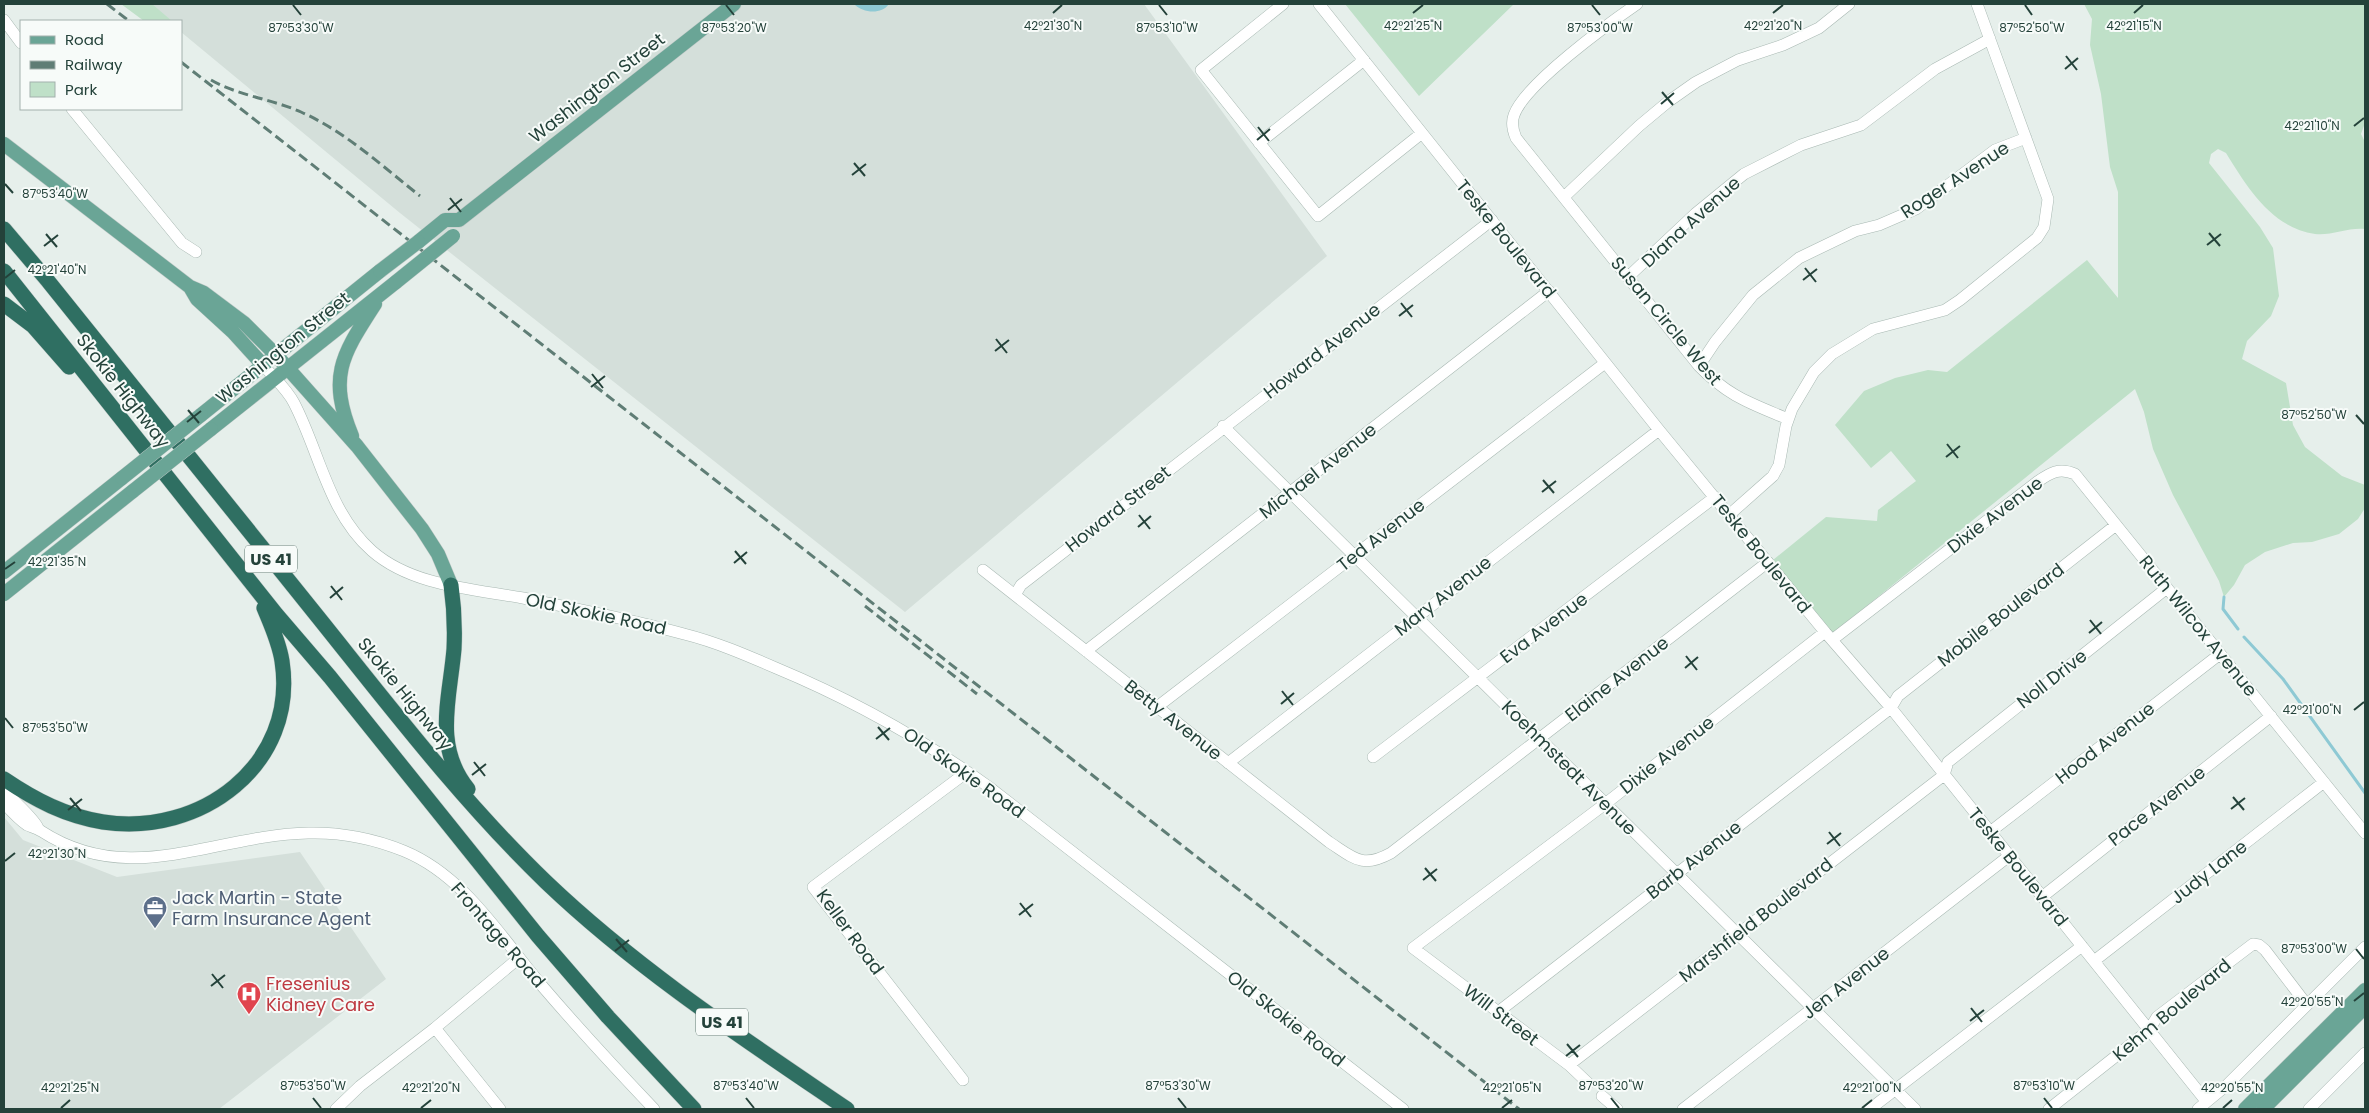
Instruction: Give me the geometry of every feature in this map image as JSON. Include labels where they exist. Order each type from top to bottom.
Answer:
[{"type":"highway","name":"Skokie Highway","points":[[4,229],[401,721],[480,814],[546,882],[650,971],[848,1109]]},
{"type":"highway","name":"Skokie Highway","points":[[4,271],[143,448],[538,936],[608,1017],[694,1109]]},
{"type":"highway","points":[[4,304],[33,326],[143,448]]},
{"type":"highway","points":[[4,779],[34,799],[56,810],[78,817],[121,824],[161,822],[189,815],[213,803],[238,785],[251,771],[268,746],[280,712],[283,686],[282,661],[274,630],[262,604],[238,566]]},
{"type":"highway","points":[[451,585],[455,628],[445,711],[446,735],[450,751],[463,783],[490,815],[532,858],[546,882]]},
{"type":"main road","name":"Washington Street","points":[[4,572],[445,220],[459,220],[734,4]]},
{"type":"main road","points":[[4,144],[190,287],[204,292],[244,323],[288,368],[357,446],[422,529],[438,554],[451,585]]},
{"type":"main road","name":"Washington Street","points":[[4,594],[458,232],[459,220]]},
{"type":"main road","points":[[190,287],[197,299],[233,332],[263,365]]},
{"type":"main road","points":[[357,446],[342,406],[341,368],[352,338],[382,293]]},
{"type":"main road","points":[[2245,1109],[2365,990]]},
{"type":"main road","points":[[2263,1109],[2365,1006]]},
{"type":"main road","points":[[793,1072],[839,1109]]},
{"type":"street","points":[[1283,4],[1201,70],[1318,216],[1422,133]]},
{"type":"street","name":"Teske Boulevard","points":[[1319,4],[1659,430],[1828,636],[1890,708],[2042,896],[2149,1030],[2202,1105]]},
{"type":"street","name":"Susan Circle West","points":[[1637,4],[1600,29],[1564,59],[1533,89],[1517,108],[1513,117],[1512,130],[1516,138],[1699,366],[1718,385],[1736,397],[1788,419]]},
{"type":"street","points":[[1564,197],[1669,101],[1696,82],[1738,60],[1783,45],[1819,28],[1849,4]]},
{"type":"street","points":[[1729,515],[1773,476],[1779,465],[1788,419],[1802,389],[1814,372],[1832,354],[1873,329],[1945,310],[2020,254],[2037,238],[2044,227],[2048,199],[1977,4]]},
{"type":"street","points":[[4,20],[20,42]]},
{"type":"street","name":"Diana Avenue","points":[[1628,277],[1695,214],[1744,174],[1801,145],[1861,125],[1935,69],[1990,39]]},
{"type":"street","points":[[1259,143],[1364,60]]},
{"type":"street","points":[[73,110],[182,243],[196,252]]},
{"type":"street","name":"Roger Avenue","points":[[1699,366],[1715,342],[1753,295],[1799,258],[1855,231],[1879,225],[1916,209],[1988,154],[2026,138]]},
{"type":"street","name":"Howard Avenue","points":[[1223,426],[1492,220]]},
{"type":"street","name":"Michael Avenue","points":[[1086,651],[1549,291]]},
{"type":"street","name":"Ted Avenue","points":[[1157,707],[1605,362]]},
{"type":"street","name":"Old Skokie Road","points":[[263,365],[293,401],[334,500],[346,521],[358,537],[394,567],[414,576],[451,585],[654,625],[722,646],[821,686],[869,710],[923,742],[967,772],[1403,1109]]},
{"type":"street","name":"Koehmstedt Avenue","points":[[1223,426],[1915,1109]]},
{"type":"street","name":"Howard Street","points":[[1016,595],[1021,585],[1223,426]]},
{"type":"street","name":"Mary Avenue","points":[[1228,763],[1659,430]]},
{"type":"street","name":"Ruth Wilcox Avenue","points":[[2065,469],[2075,474],[2365,833]]},
{"type":"street","name":"Dixie Avenue","points":[[1413,948],[1828,636],[2037,482],[2052,472],[2065,469]]},
{"type":"street","name":"Eva Avenue","points":[[1373,757],[1715,498]]},
{"type":"street","name":"Mobile Boulevard","points":[[1890,708],[1898,696],[2116,525]]},
{"type":"street","name":"Elaine Avenue","points":[[1367,861],[1376,862],[1391,853],[1768,562]]},
{"type":"street","name":"Betty Avenue","points":[[983,570],[1329,842],[1349,855],[1367,861]]},
{"type":"street","name":"Noll Drive","points":[[1944,775],[1948,762],[2167,588]]},
{"type":"street","name":"Hood Avenue","points":[[1990,832],[2220,654]]},
{"type":"street","name":"Barb Avenue","points":[[1498,1012],[1890,708]]},
{"type":"street","name":"Pace Avenue","points":[[2042,896],[2271,716]]},
{"type":"street","name":"Keller Road","points":[[963,1080],[813,887],[967,772]]},
{"type":"street","name":"Marshfield Boulevard","points":[[1569,1065],[1944,775]]},
{"type":"street","name":"Judy Lane","points":[[2094,962],[2324,782]]},
{"type":"street","name":"Frontage Road","points":[[4,790],[23,812],[36,822],[38,828]]},
{"type":"street","name":"Frontage Road","points":[[4,803],[28,826],[38,828],[66,845],[86,853],[117,858],[145,858],[308,833],[351,836],[390,846],[419,858],[456,885],[483,913],[585,1036],[654,1109]]},
{"type":"street","name":"Jen Avenue","points":[[1683,1109],[2009,856]]},
{"type":"street","name":"Kehm Boulevard","points":[[2049,1109],[2149,1030],[2157,1017],[2253,944],[2259,945],[2265,950],[2307,1005]]},
{"type":"street","points":[[1870,1109],[2082,946]]},
{"type":"street","points":[[2202,1105],[2227,1085],[2365,947]]},
{"type":"street","name":"Will Street","points":[[1413,948],[1569,1065],[1588,1083]]},
{"type":"street","points":[[336,1109],[360,1086],[435,1028],[519,958]]},
{"type":"street","points":[[435,1028],[493,1107]]},
{"type":"street","points":[[2309,1109],[2365,1053]]},
{"type":"street","points":[[1602,1096],[1618,1109]]},
{"type":"shaded area","points":[[148,4],[1144,4],[1327,256],[905,612],[400,213],[182,33],[182,20],[168,20]]},
{"type":"shaded area","points":[[4,817],[23,840],[117,877],[300,852],[386,979],[219,1109],[4,1109]]},
{"type":"green space","points":[[121,4],[152,4],[171,20],[143,20]]},
{"type":"green space","points":[[1345,4],[1514,4],[1419,96]]},
{"type":"green space","points":[[2084,4],[2365,4],[2365,123],[2361,134],[2365,142],[2365,229],[2321,234],[2300,230],[2286,224],[2262,204],[2226,153],[2218,149],[2211,154],[2209,163],[2260,227],[2273,248],[2279,296],[2271,316],[2247,341],[2242,359],[2286,383],[2293,425],[2305,447],[2342,476],[2365,485],[2365,508],[2358,519],[2339,534],[2312,542],[2293,543],[2265,552],[2245,565],[2234,585],[2224,597],[2219,581],[2173,495],[2153,449],[2144,412],[2135,389],[1832,634],[1773,560],[1826,517],[1877,521],[1878,510],[1916,481],[1891,451],[1871,468],[1835,425],[1864,391],[1895,378],[1928,370],[1947,372],[2087,260],[2118,298],[2118,192],[2110,167],[2101,94],[2090,45],[2092,19]]},
{"type":"water","points":[[854,4],[889,4],[886,8],[872,12]]},
{"type":"waterway","points":[[2224,597],[2223,609],[2238,629]]},
{"type":"waterway","points":[[2244,637],[2283,679],[2365,793]]},
{"type":"railway","points":[[107,4],[128,20]]},
{"type":"railway","points":[[182,63],[1519,1109]]},
{"type":"railway","points":[[211,80],[233,90],[301,112],[317,120],[363,150],[420,196]]},
{"type":"railway","points":[[865,606],[977,694]]},
{"type":"place","name":"Jack Martin - State Farm Insurance Agent","points":[[155,929]]},
{"type":"place","name":"Fresenius Kidney Care","points":[[249,1015]]}]
